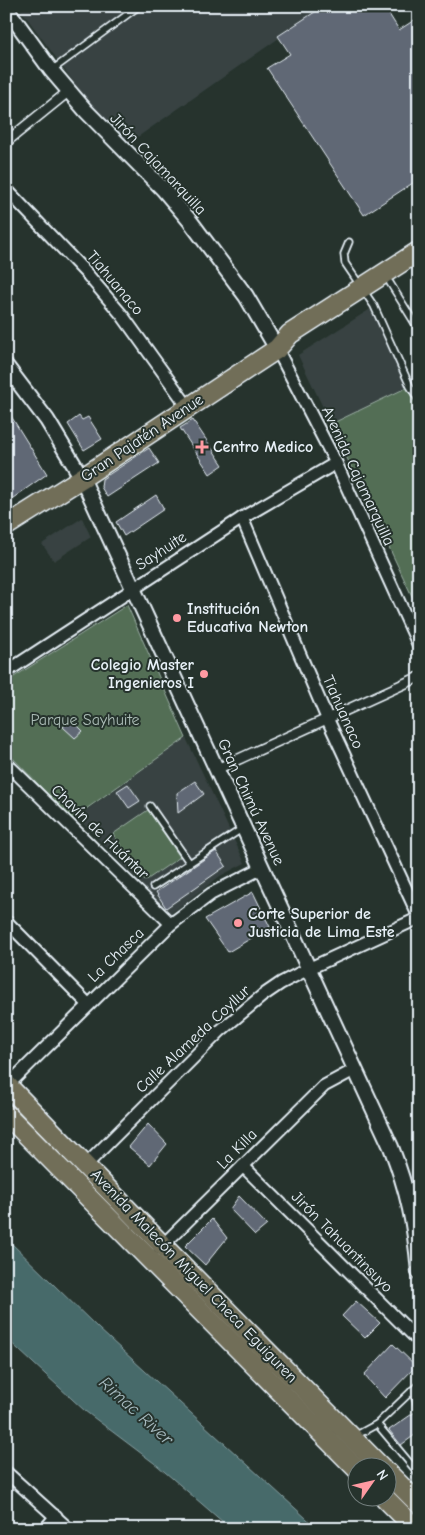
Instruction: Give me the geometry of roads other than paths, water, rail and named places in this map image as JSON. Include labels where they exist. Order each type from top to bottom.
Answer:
[{"type":"main road","name":"Gran Pajatén Avenue","points":[[6,526],[277,349],[290,334],[365,292],[419,251]]},
{"type":"main road","name":"Gran Pajatén Avenue","points":[[365,292],[390,283],[419,264]]},
{"type":"main road","name":"Avenida Malecón Miguel Checa Eguiguren","points":[[7,1084],[163,1246],[372,1458]]},
{"type":"main road","name":"Avenida Malecón Miguel Checa Eguiguren","points":[[6,1114],[348,1460]]},
{"type":"main road","points":[[398,1483],[419,1504]]},
{"type":"main road","points":[[395,1508],[416,1529]]},
{"type":"street","name":"Jirón Cajamarquilla","points":[[6,8],[51,70],[98,126],[146,172],[190,221],[246,296],[277,349]]},
{"type":"street","points":[[6,142],[69,91]]},
{"type":"street","name":"Tiahuanaco","points":[[6,189],[88,274],[122,314],[188,408]]},
{"type":"street","name":"Avenida Cajamarquilla","points":[[277,349],[336,463],[419,646]]},
{"type":"street","name":"Gran Chimú Avenue","points":[[6,366],[47,420],[82,478],[391,1147],[411,1205],[419,1272]]},
{"type":"street","name":"Sayhuite","points":[[6,672],[242,518],[336,463]]},
{"type":"street","name":"Tiahuanaco","points":[[242,518],[327,718],[419,917]]},
{"type":"street","points":[[217,769],[419,676]]},
{"type":"street","name":"Chavín de Huántar","points":[[6,763],[171,924]]},
{"type":"street","name":"La Chasca","points":[[7,1084],[171,924],[212,894],[262,868]]},
{"type":"street","name":"Calle Alameda Coyllur","points":[[86,1165],[234,1018],[262,996],[280,983],[419,917]]},
{"type":"street","points":[[6,921],[88,1004]]},
{"type":"street","name":"La Killa","points":[[149,1260],[324,1086],[354,1070]]},
{"type":"street","name":"Jirón Tahuantinsuyo","points":[[243,1166],[419,1341]]},
{"type":"street","points":[[6,1472],[70,1529]]},
{"type":"street","points":[[45,1529],[56,1516]]},
{"type":"lane","points":[[51,70],[139,6]]},
{"type":"lane","points":[[349,242],[344,254],[345,263],[374,306],[410,386],[419,401]]},
{"type":"lane","points":[[390,283],[419,330]]},
{"type":"lane","points":[[150,806],[188,862]]},
{"type":"lane","points":[[153,887],[188,862],[244,827]]},
{"type":"lane","points":[[352,1437],[377,1424],[419,1384]]},
{"type":"lane","points":[[412,1390],[419,1409]]},
{"type":"lane","points":[[377,1424],[419,1474]]},
{"type":"water","name":"Rimac River","points":[[6,1238],[99,1329],[318,1529],[231,1529],[158,1466],[85,1411],[6,1338]]},
{"type":"place","name":"Centro Medico","points":[[202,447]]},
{"type":"place","name":"Institución Educativa Newton","points":[[177,618]]},
{"type":"place","name":"Colegio Master Ingenieros I","points":[[204,674]]},
{"type":"place","name":"Corte Superior de Justicia de Lima Este","points":[[238,923]]},
{"type":"park label","name":"Parque Sayhuite","points":[[85,720]]}]
